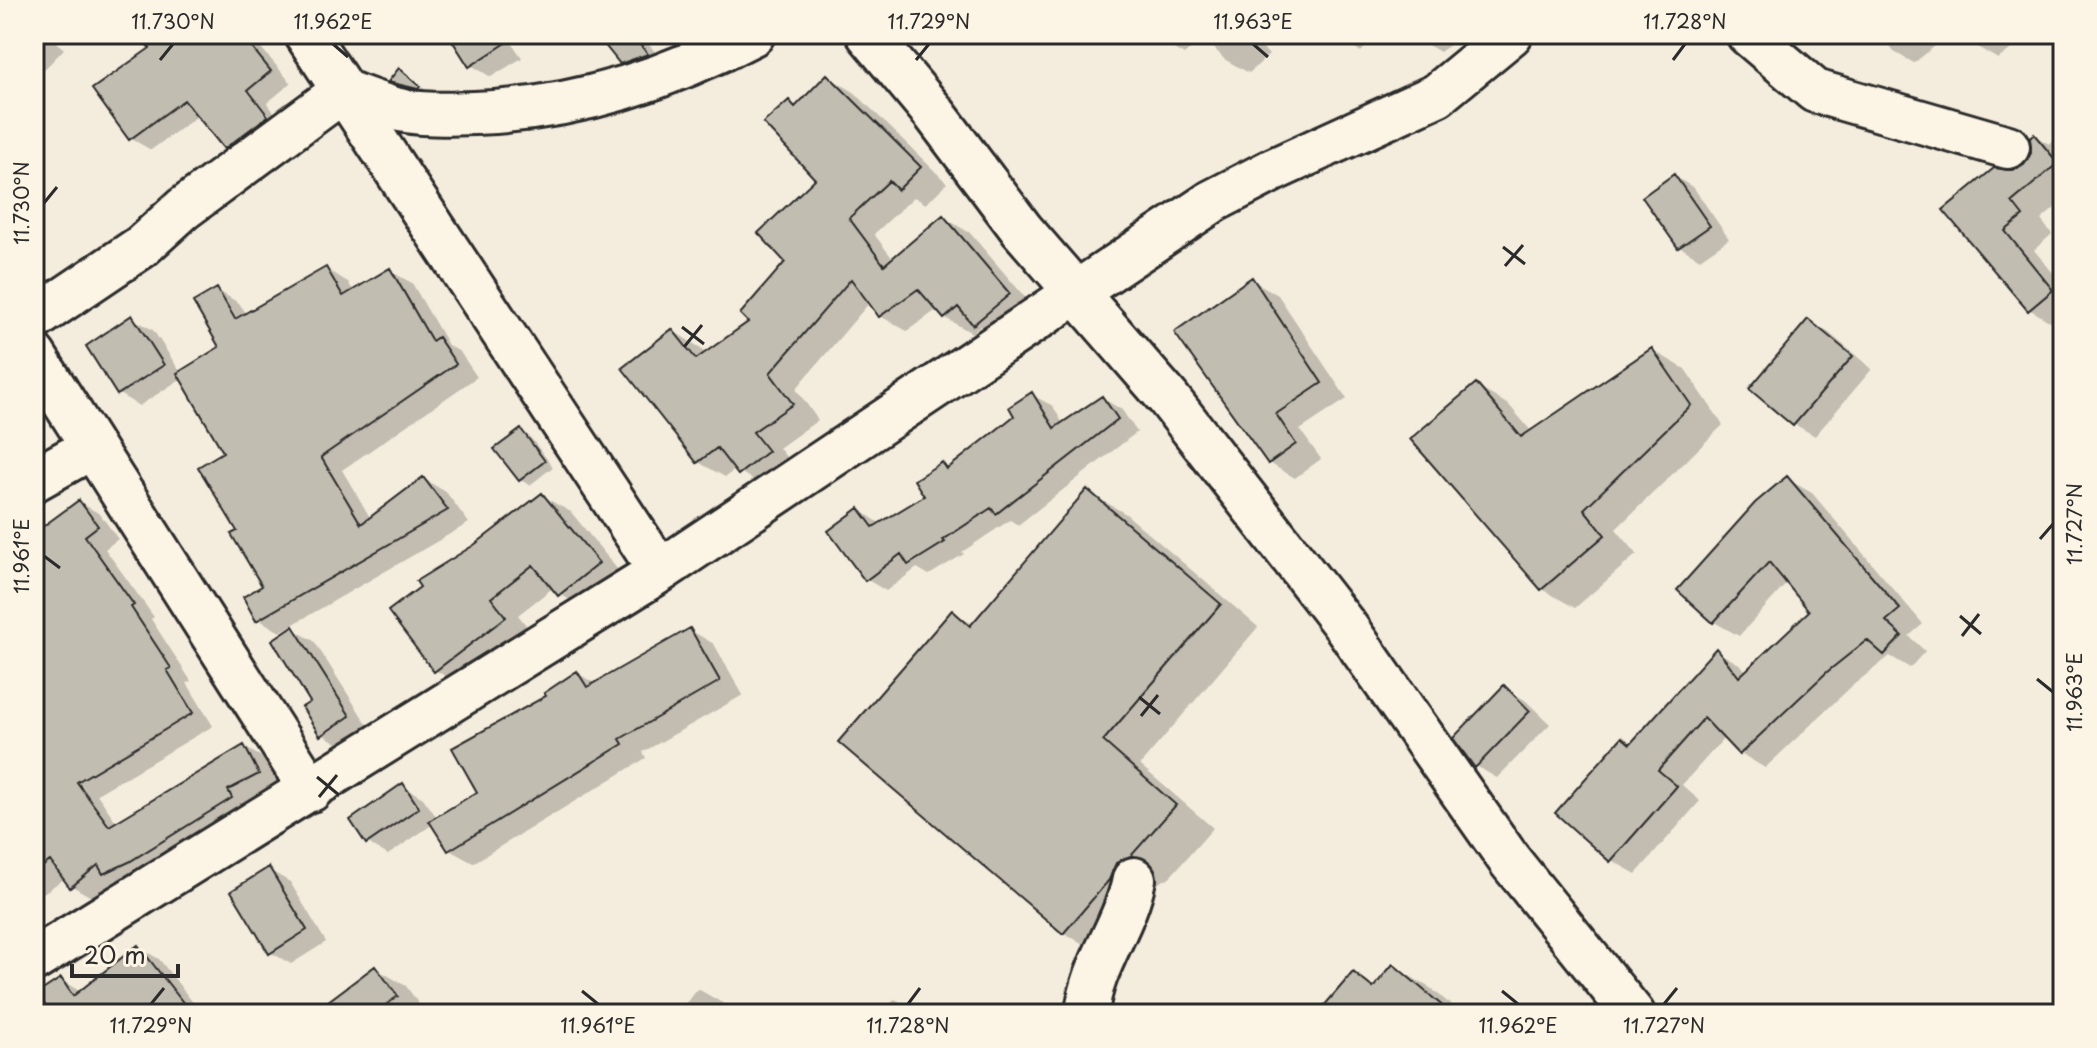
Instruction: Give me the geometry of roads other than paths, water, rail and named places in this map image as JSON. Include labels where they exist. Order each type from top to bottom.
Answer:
[{"type":"street","points":[[306,34],[660,571]]},
{"type":"street","points":[[343,91],[397,110],[452,114],[510,112],[571,103],[657,78],[753,34]]},
{"type":"street","points":[[868,34],[934,113],[1022,230],[1168,398],[1346,627],[1510,861],[1633,1014]]},
{"type":"street","points":[[34,960],[660,571],[1213,201],[1275,169],[1437,95],[1511,34]]},
{"type":"street","points":[[1748,34],[1815,91],[2008,147]]},
{"type":"street","points":[[34,319],[141,247],[183,209],[343,91]]},
{"type":"street","points":[[34,355],[311,790]]},
{"type":"street","points":[[34,480],[91,448]]},
{"type":"street","points":[[1087,1014],[1101,958],[1129,904],[1134,879]]}]
